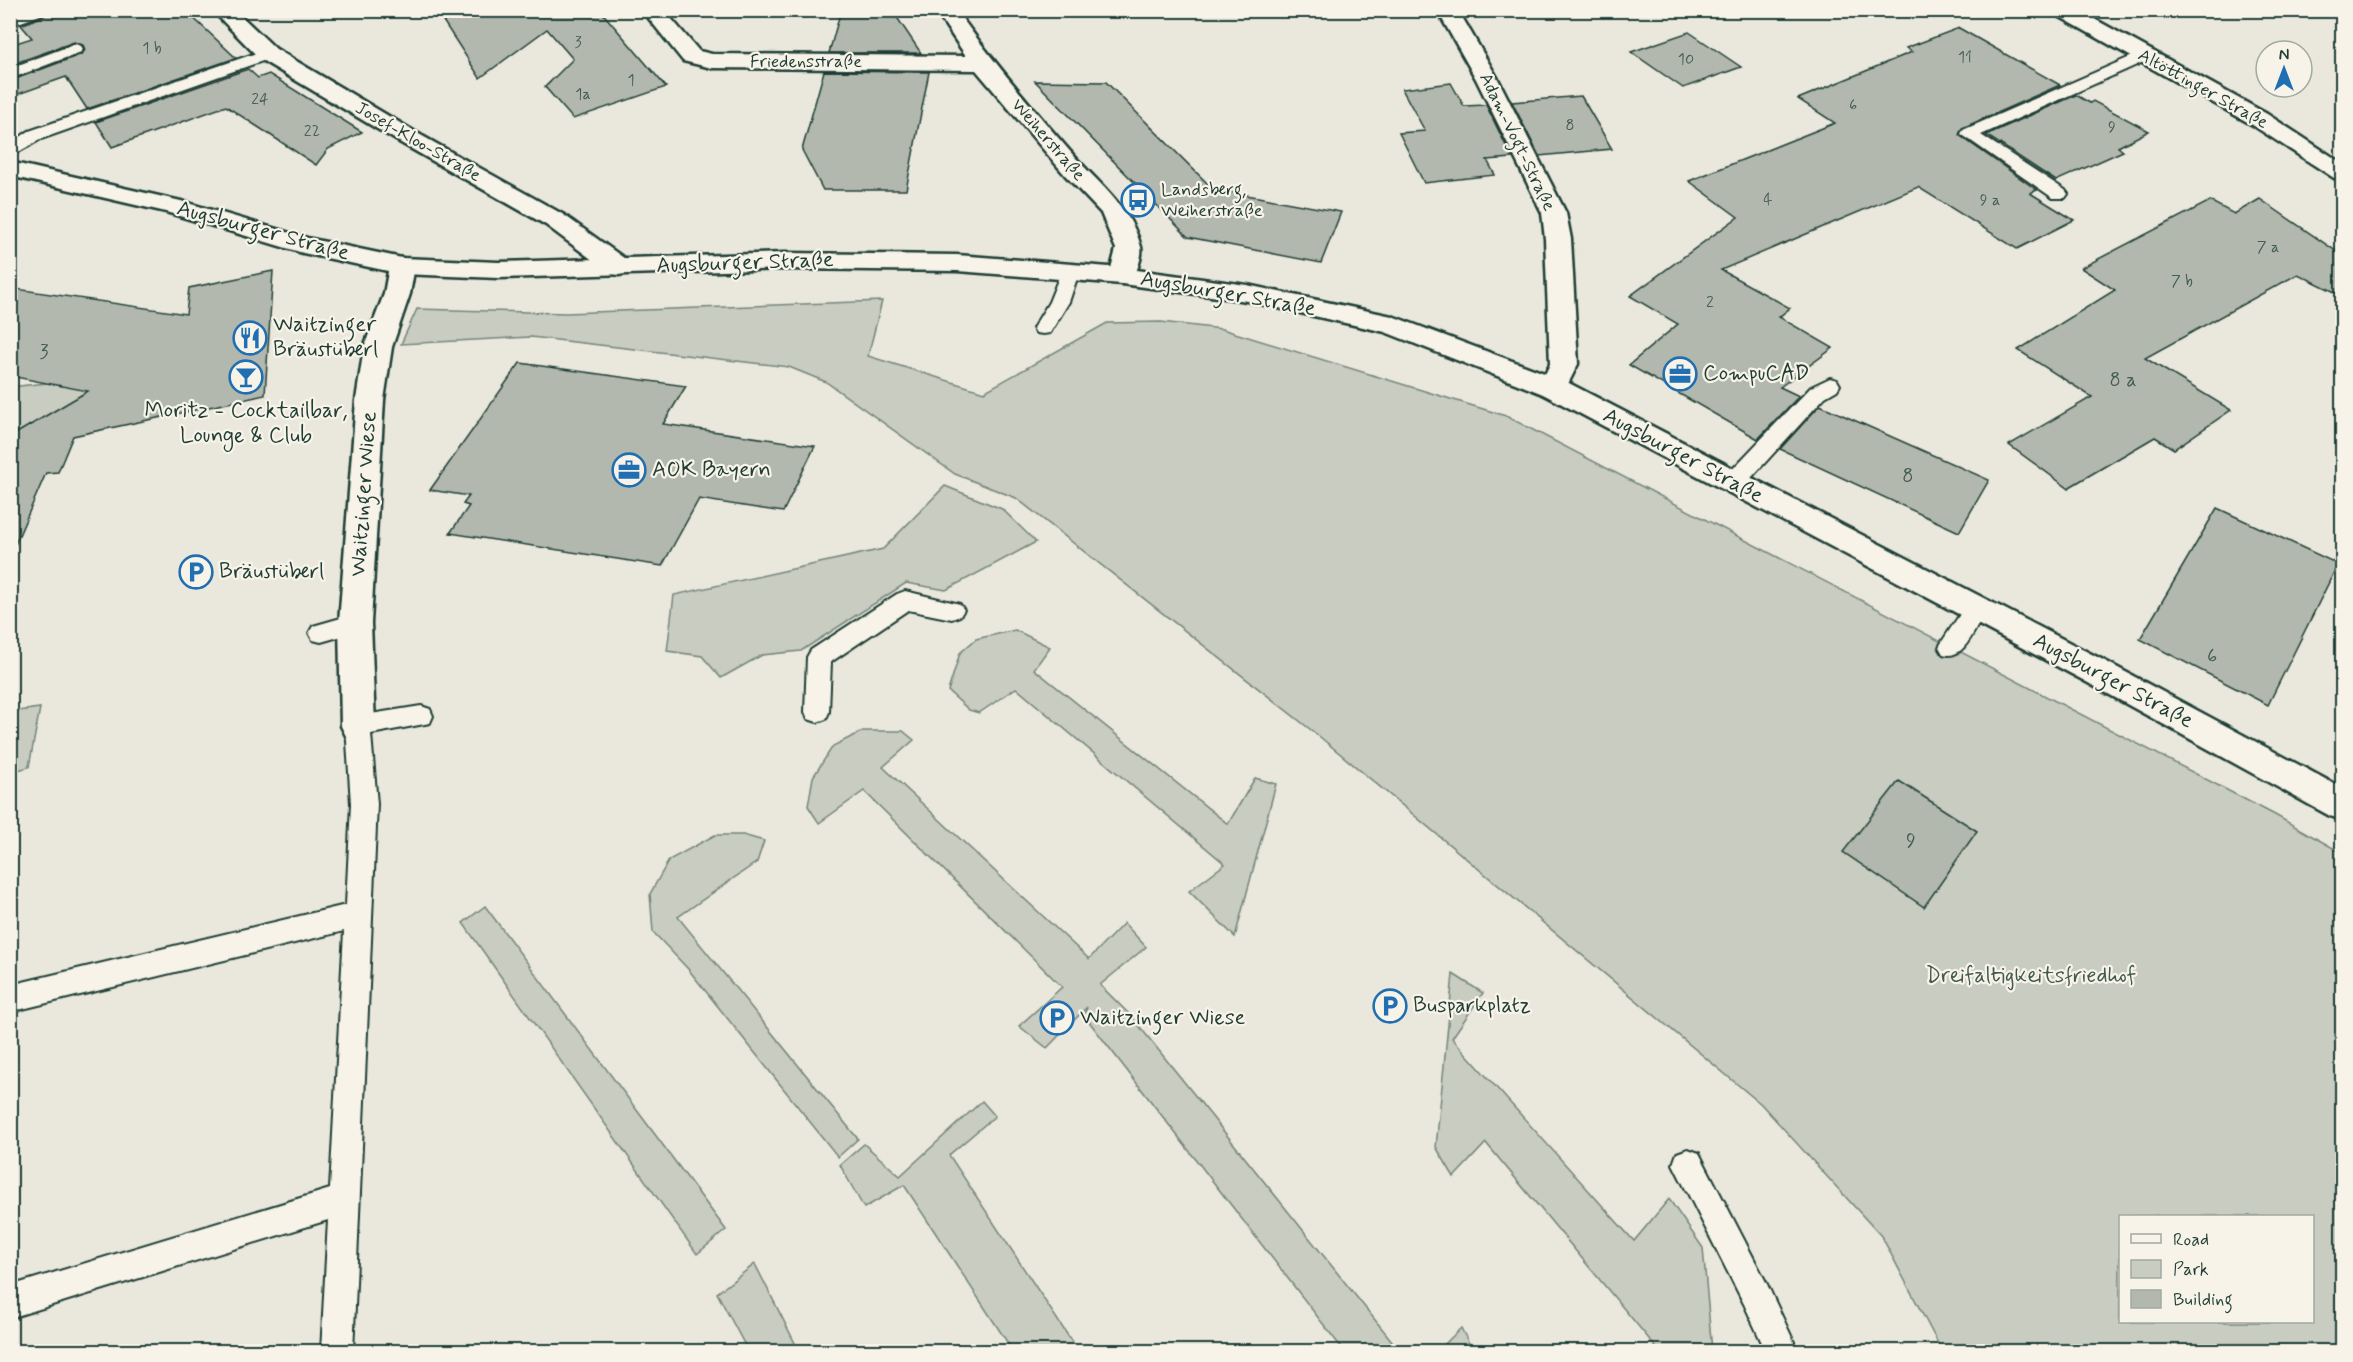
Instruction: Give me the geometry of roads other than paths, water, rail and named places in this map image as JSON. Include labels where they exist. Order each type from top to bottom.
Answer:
[{"type":"street","name":"Josef-Kloo-Straße","points":[[222,10],[268,54],[409,138],[555,220],[619,267]]},
{"type":"street","name":"Friedensstraße","points":[[652,10],[691,56],[712,61],[982,63]]},
{"type":"street","name":"Weiherstraße","points":[[945,10],[982,63],[1073,170],[1112,210],[1129,249],[1122,276]]},
{"type":"street","name":"Adam-Vogt-Straße","points":[[1448,10],[1487,79],[1554,213],[1558,239],[1563,364],[1553,387]]},
{"type":"street","name":"Altöttinger Straße","points":[[2078,13],[2144,56],[2259,119],[2343,173]]},
{"type":"street","name":"Augsburger Straße","points":[[13,168],[172,206],[303,245],[402,267],[498,270],[863,260],[957,263],[1122,276],[1246,293],[1392,325],[1553,387],[1976,608],[2343,805]]},
{"type":"street","name":"Waitzinger Wiese","points":[[358,726],[355,623],[370,400],[378,347],[397,294],[402,267]]},
{"type":"lane","points":[[10,21],[38,11]]},
{"type":"lane","points":[[10,74],[75,49]]},
{"type":"lane","points":[[13,168],[35,135],[268,54]]},
{"type":"lane","points":[[2059,194],[1969,134],[2144,56]]},
{"type":"lane","points":[[1043,328],[1059,302],[1070,272]]},
{"type":"lane","points":[[1733,483],[1818,392],[1830,386]]},
{"type":"lane","points":[[817,712],[819,657],[905,600],[952,610]]},
{"type":"lane","points":[[1951,647],[1976,608]]},
{"type":"lane","points":[[321,633],[355,623]]},
{"type":"lane","points":[[337,1352],[364,804],[358,726],[421,716]]},
{"type":"lane","points":[[10,999],[358,915]]},
{"type":"lane","points":[[1688,1164],[1755,1293],[1778,1342],[1779,1352]]},
{"type":"lane","points":[[10,1302],[344,1200]]},
{"type":"place","name":"Landsberg, Weiherstraße","points":[[1138,200]]},
{"type":"place","name":"Waitzinger Bräustüberl","points":[[250,338]]},
{"type":"place","name":"CompuCAD","points":[[1680,374]]},
{"type":"place","name":"Moritz - Cocktailbar, Lounge & Club","points":[[246,377]]},
{"type":"place","name":"AOK Bayern","points":[[629,470]]},
{"type":"place","name":"Bräustüberl","points":[[196,572]]},
{"type":"place","name":"Busparkplatz","points":[[1390,1006]]},
{"type":"place","name":"Waitzinger Wiese","points":[[1057,1018]]},
{"type":"park label","name":"Dreifaltigkeitsfriedhof","points":[[2031,976]]}]
